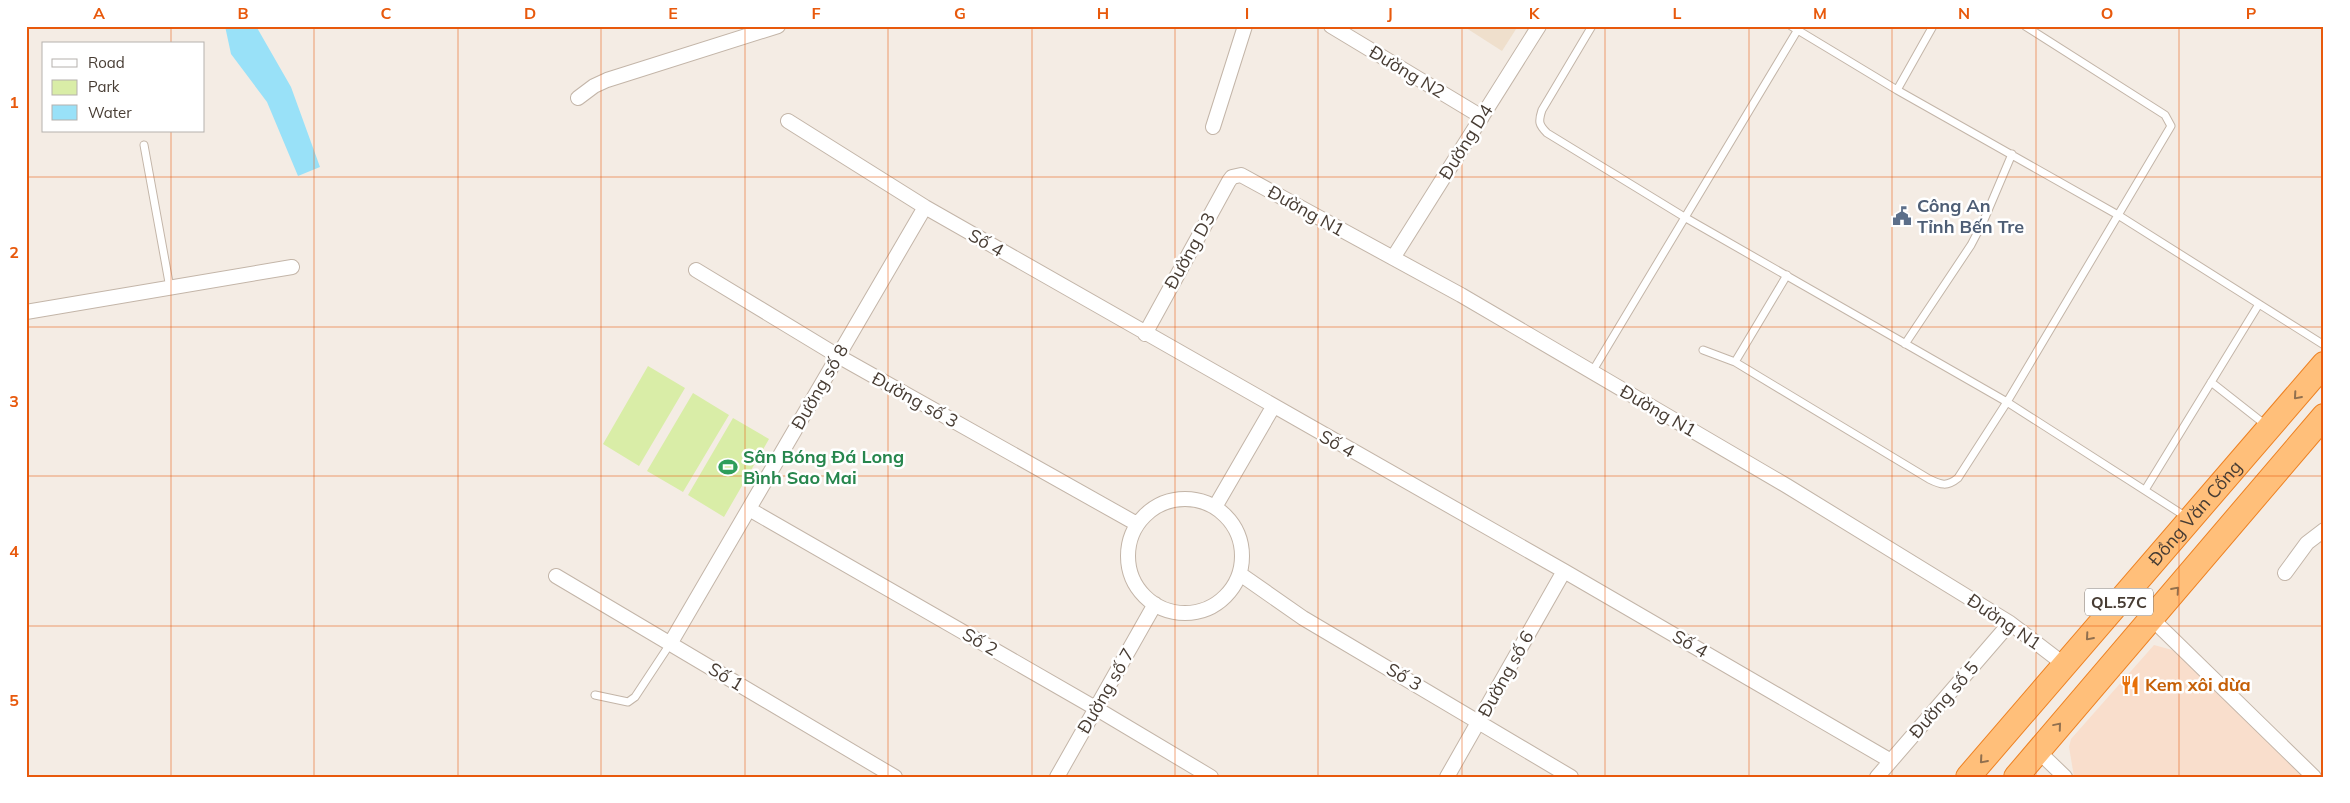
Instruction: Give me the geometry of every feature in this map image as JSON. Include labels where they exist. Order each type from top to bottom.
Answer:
[{"type":"highway","name":"Đồng Văn Cống","points":[[1968,777],[2324,364]]},
{"type":"highway","name":"Đồng Văn Cống","points":[[2016,777],[2324,416]]},
{"type":"highway","points":[[2269,428],[2296,450]]},
{"type":"street","points":[[578,98],[594,86],[607,80],[778,26]]},
{"type":"street","points":[[1213,127],[1245,26]]},
{"type":"street","name":"Đường N2","points":[[1332,26],[1482,117]]},
{"type":"street","name":"Đường D4","points":[[1393,258],[1539,26]]},
{"type":"street","name":"Số 4","points":[[788,121],[925,208],[1564,571],[1891,760]]},
{"type":"street","name":"Đường N1","points":[[1241,175],[1393,258],[1787,486],[2010,623],[2065,665]]},
{"type":"street","name":"Đường D3","points":[[1145,334],[1229,181],[1232,177],[1241,175]]},
{"type":"street","name":"Đường số 8","points":[[670,644],[925,208]]},
{"type":"street","points":[[26,312],[292,267]]},
{"type":"street","name":"Đường số 3","points":[[696,270],[838,356],[1137,524]]},
{"type":"street","points":[[1215,507],[1273,407]]},
{"type":"street","points":[[1188,498],[1202,501],[1215,507],[1233,525],[1242,549],[1240,574],[1230,592],[1214,605],[1195,612],[1174,612],[1155,604],[1142,592],[1132,577],[1128,559],[1130,541],[1137,524],[1153,509],[1173,500],[1188,498]]},
{"type":"street","name":"Số 2","points":[[749,508],[1097,708],[1211,777]]},
{"type":"street","points":[[2285,573],[2306,543],[2324,530]]},
{"type":"street","name":"Đường số 6","points":[[1448,777],[1564,571]]},
{"type":"street","name":"Số 3","points":[[1240,574],[1303,618],[1571,777]]},
{"type":"street","name":"Số 1","points":[[556,576],[895,777]]},
{"type":"street","name":"Đường số 7","points":[[1056,777],[1155,604]]},
{"type":"street","points":[[2151,618],[2314,777]]},
{"type":"street","name":"Đường số 5","points":[[1877,777],[2010,623]]},
{"type":"street","points":[[2038,750],[2065,777]]},
{"type":"lane","points":[[1592,26],[1542,110],[1539,121],[1540,126],[1548,133],[1686,218],[2007,402],[2190,519]]},
{"type":"lane","points":[[1791,26],[1799,28],[1897,90],[2118,214],[2324,345]]},
{"type":"lane","points":[[1897,90],[1933,26]]},
{"type":"lane","points":[[1703,350],[1735,362],[1928,479],[1945,485],[1958,478],[2007,402],[2118,214],[2169,132],[2170,122],[2165,114],[2024,26]]},
{"type":"lane","points":[[1592,372],[1799,28]]},
{"type":"lane","points":[[144,145],[170,288]]},
{"type":"lane","points":[[1905,344],[1971,244],[2012,154]]},
{"type":"lane","points":[[1735,362],[1787,275]]},
{"type":"lane","points":[[2145,490],[2259,304]]},
{"type":"lane","points":[[2211,382],[2269,428]]},
{"type":"lane","points":[[595,695],[628,702],[636,697],[670,644]]},
{"type":"shaded area","points":[[1463,26],[1518,26],[1502,51]]},
{"type":"shaded area","points":[[2154,645],[2176,651],[2304,777],[2074,777],[2069,747],[2071,739]]},
{"type":"green space","points":[[648,366],[685,388],[639,466],[603,444]]},
{"type":"green space","points":[[693,393],[729,415],[683,492],[647,471]]},
{"type":"green space","name":"Sân Bóng Đá Long Bình Sao Mai","points":[[733,418],[769,439],[724,517],[688,495]]},
{"type":"water","points":[[225,26],[256,26],[291,87],[320,167],[298,176],[267,102],[231,54]]},
{"type":"place","name":"Công An Tỉnh Bến Tre","points":[[1902,216]]},
{"type":"place","name":"Sân Bóng Đá Long Bình Sao Mai","points":[[728,467]]},
{"type":"place","name":"Kem xôi dừa","points":[[2130,685]]}]
